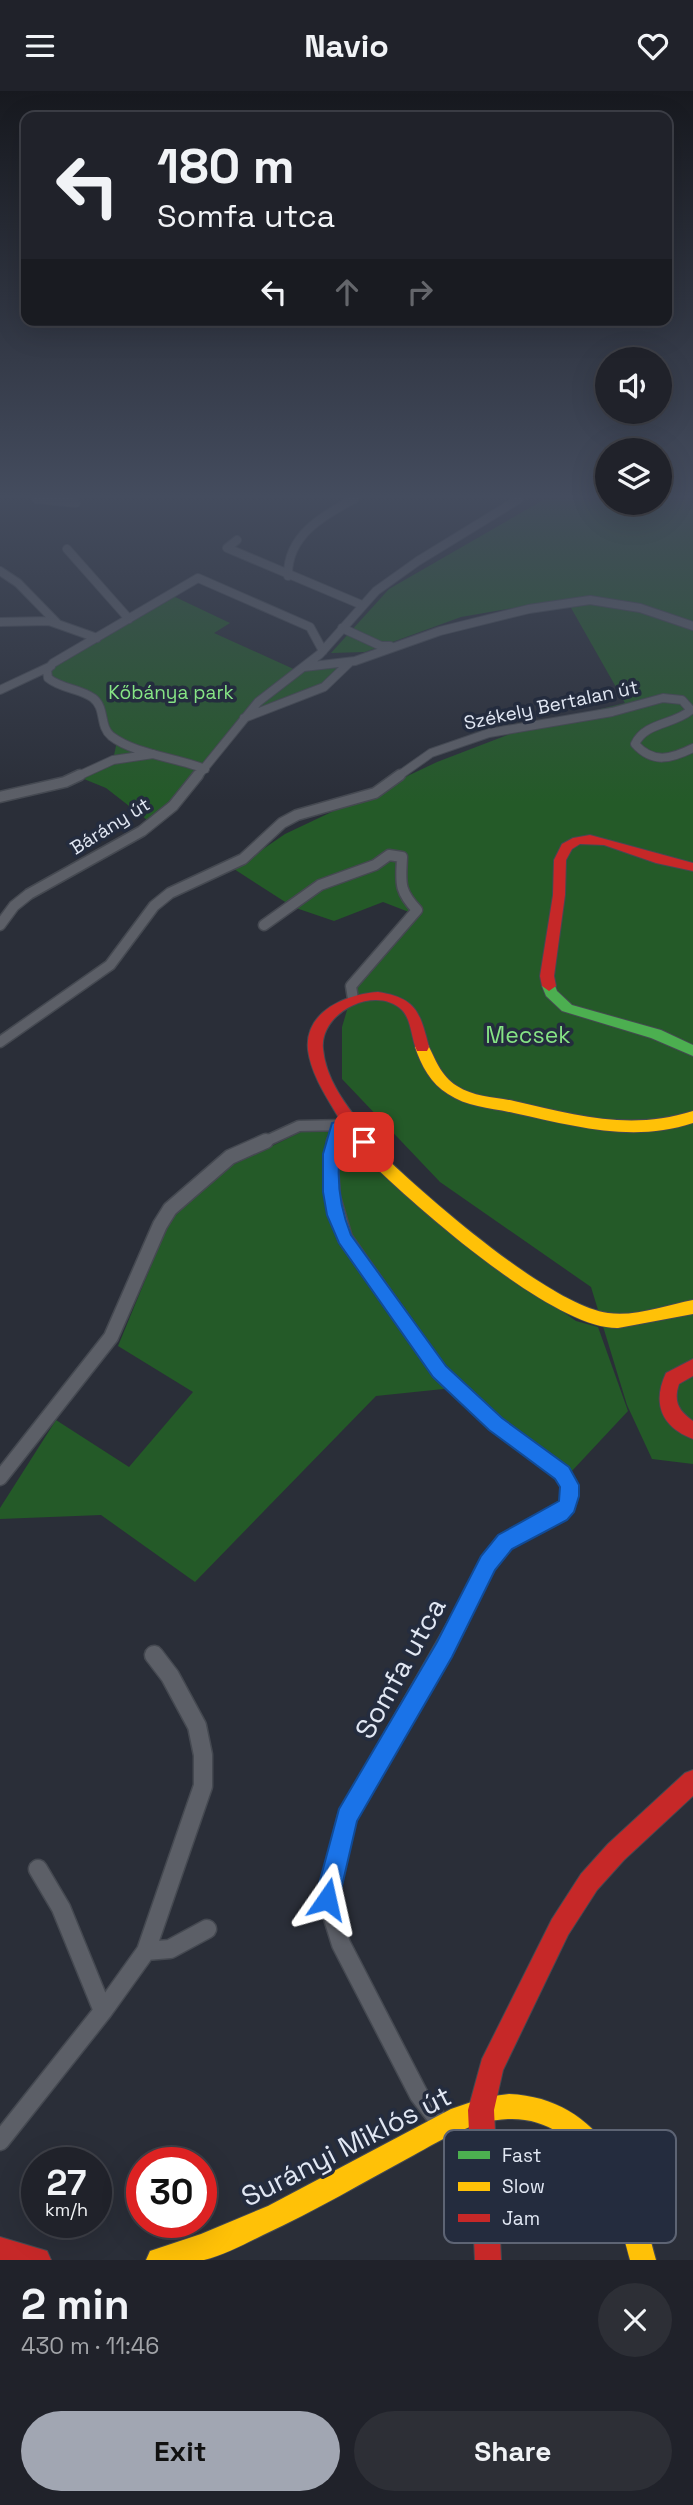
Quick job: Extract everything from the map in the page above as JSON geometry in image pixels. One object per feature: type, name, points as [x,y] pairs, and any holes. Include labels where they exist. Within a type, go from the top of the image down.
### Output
[{"type":"street","points":[[35,600],[57,623]]},
{"type":"street","points":[[112,600],[129,619]]},
{"type":"street","points":[[0,690],[51,666],[161,600]]},
{"type":"street","points":[[249,600],[310,627],[322,652],[333,665]]},
{"type":"street","points":[[350,600],[362,605]]},
{"type":"street","points":[[304,667],[322,652],[368,600]]},
{"type":"street","name":"Bárány út","points":[[0,925],[29,894],[142,831],[185,795],[244,718],[276,685],[304,667],[349,663],[440,631],[529,609],[589,600]]},
{"type":"street","name":"Bárány út","points":[[592,600],[632,605],[693,626]]},
{"type":"street","points":[[0,622],[57,623],[97,638]]},
{"type":"street","name":"Bárány út","points":[[342,628],[381,646],[401,645]]},
{"type":"street","points":[[244,718],[324,687],[349,663]]},
{"type":"street","points":[[51,666],[47,670],[48,678],[54,683],[98,702],[102,710],[103,728],[114,739],[187,760],[205,769]]},
{"type":"street","name":"Székely Bertalan út","points":[[0,1042],[110,965],[155,906],[170,893],[243,859],[282,823],[297,815],[375,793],[431,753],[489,733],[612,712],[670,698],[682,701],[691,710],[677,721],[645,731],[638,736],[635,744],[641,752],[658,759],[679,755],[693,748]]},
{"type":"street","points":[[113,759],[116,747],[114,739]]},
{"type":"street","points":[[0,797],[65,782],[113,759],[161,753]]},
{"type":"street","points":[[693,867],[658,860],[615,842],[594,839],[573,843],[561,855],[560,860],[559,895],[547,976],[551,993],[567,1008],[656,1034],[693,1051]]},
{"type":"street","points":[[264,925],[320,885],[375,865],[389,855],[402,856],[398,875],[400,886],[417,910],[351,986],[353,999]]},
{"type":"street","points":[[693,1117],[643,1128],[585,1122],[462,1096],[441,1082],[427,1064],[417,1024],[404,1004],[380,996],[353,999],[330,1013],[315,1037],[316,1053],[344,1125],[400,1183],[542,1293],[586,1316],[610,1321],[693,1307]]},
{"type":"street","points":[[0,1478],[111,1337],[160,1225],[170,1209],[230,1157],[250,1147],[299,1126],[344,1125]]},
{"type":"street","name":"Somfa utca","points":[[344,1125],[331,1154],[331,1192],[335,1215],[345,1238],[439,1371],[496,1424],[562,1473],[570,1485],[567,1506],[560,1513],[505,1542],[488,1563],[444,1650],[347,1817],[327,1899],[341,1944],[419,2095],[443,2126]]},
{"type":"street","points":[[693,1367],[671,1379],[666,1398],[672,1416],[693,1431]]},
{"type":"street","points":[[0,2141],[103,2011],[146,1951],[203,1786],[203,1755],[197,1726],[170,1676],[154,1655]]},
{"type":"street","points":[[482,2130],[481,2110],[491,2068],[560,1927],[589,1882],[616,1852],[693,1781]]},
{"type":"street","points":[[38,1869],[61,1908],[103,2011]]},
{"type":"street","points":[[146,1951],[170,1949],[207,1929]]},
{"type":"street","name":"Surányi Miklós út","points":[[159,2260],[194,2253],[319,2195],[443,2126],[481,2110],[510,2104],[526,2106],[557,2119],[574,2130]]},
{"type":"street","points":[[0,2250],[38,2260]]},
{"type":"green space","name":"Kőbánya park","points":[[162,600],[182,600],[230,623],[214,633],[298,671],[344,664],[334,680],[244,718],[151,823],[106,788],[79,777],[113,760],[116,746],[98,702],[48,678],[53,663]]},
{"type":"green space","name":"Mecsek","points":[[379,600],[559,600],[461,617],[365,652],[331,653]]},
{"type":"green space","name":"Mecsek","points":[[567,600],[693,600],[693,1464],[652,1459],[627,1405],[591,1287],[440,1182],[342,1079],[342,1027],[355,983],[414,914],[383,902],[334,921],[293,907],[234,869],[285,834],[437,762],[531,726],[625,703]]},
{"type":"green space","points":[[347,1128],[386,1178],[445,1228],[576,1321],[598,1327],[628,1411],[571,1472],[453,1388],[376,1396],[195,1582],[101,1515],[0,1519],[0,1508],[56,1420],[129,1467],[193,1392],[118,1346],[169,1222],[216,1173],[305,1130]]},
{"type":"traffic: fast","points":[[549,986],[551,993],[567,1008],[656,1034],[693,1051]]},
{"type":"traffic: slow","points":[[422,1047],[441,1081],[461,1095],[473,1099],[580,1121],[627,1127],[672,1124],[693,1117]]},
{"type":"traffic: slow","points":[[379,1161],[423,1202],[489,1254],[557,1300],[587,1315],[618,1321],[693,1307]]},
{"type":"traffic: slow","points":[[159,2260],[201,2248],[277,2215],[460,2118],[498,2107],[521,2107],[544,2113],[574,2130]]},
{"type":"traffic: slow","points":[[639,2243],[643,2260]]},
{"type":"traffic: jam","points":[[549,986],[547,976],[559,895],[560,860],[566,847],[577,841],[605,841],[660,860],[693,867]]},
{"type":"traffic: jam","points":[[379,1161],[328,1085],[315,1051],[319,1026],[338,1007],[351,1001],[364,997],[391,999],[403,1004],[411,1012],[422,1047]]},
{"type":"traffic: jam","points":[[693,1367],[672,1379],[667,1395],[667,1403],[674,1416],[693,1431]]},
{"type":"traffic: jam","points":[[482,2130],[481,2110],[491,2068],[560,1927],[589,1882],[616,1852],[693,1781]]},
{"type":"traffic: jam","points":[[487,2243],[488,2260]]},
{"type":"traffic: jam","points":[[0,2250],[38,2260]]},
{"type":"route","points":[[327,1899],[347,1817],[444,1650],[488,1563],[505,1542],[560,1513],[567,1506],[570,1496],[570,1485],[562,1473],[496,1424],[439,1371],[345,1238],[335,1215],[331,1192],[331,1154],[338,1127],[351,1124],[364,1142]]}]
